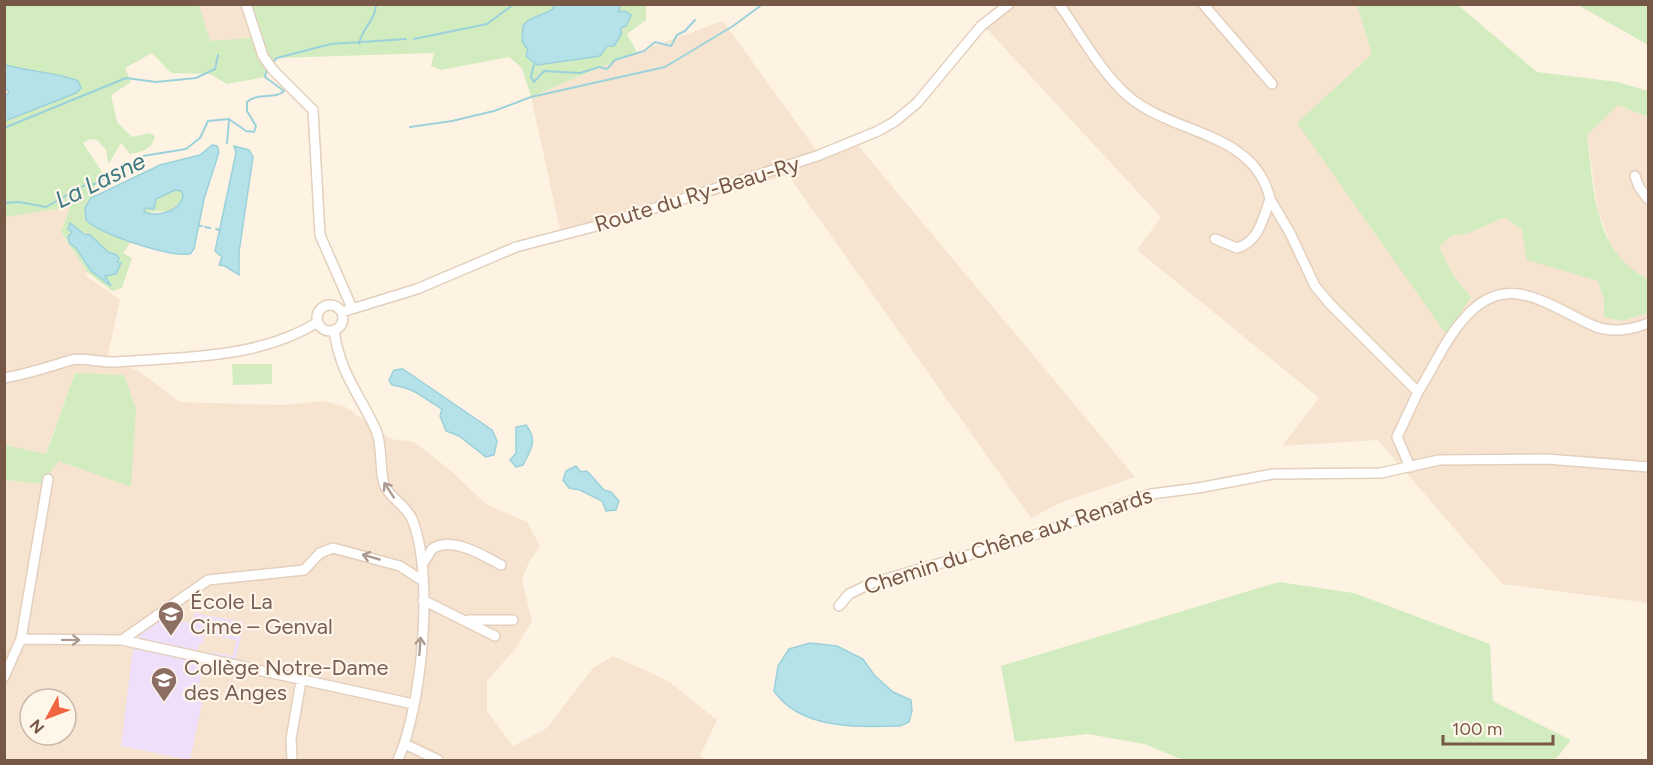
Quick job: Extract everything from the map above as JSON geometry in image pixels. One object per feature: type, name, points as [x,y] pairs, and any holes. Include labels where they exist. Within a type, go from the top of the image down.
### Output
[{"type":"street","points":[[246,4],[263,57],[313,110],[316,123],[316,188],[320,235],[352,308]]},
{"type":"street","name":"Route du Ry-Beau-Ry","points":[[342,312],[417,289],[516,247],[608,223],[818,156],[878,131],[916,103],[981,26],[1009,4]]},
{"type":"street","points":[[1059,4],[1129,97],[1153,112],[1242,153],[1263,176],[1270,199],[1315,286],[1330,304],[1419,392]]},
{"type":"street","points":[[1203,4],[1272,84]]},
{"type":"street","points":[[1635,176],[1639,188],[1648,199]]},
{"type":"street","points":[[1215,238],[1237,248],[1249,243],[1257,234],[1270,199]]},
{"type":"street","points":[[1410,466],[1397,437],[1419,392],[1461,321],[1480,304],[1498,296],[1517,293],[1540,298],[1604,329],[1637,328],[1648,323]]},
{"type":"street","points":[[336,306],[342,312],[342,323],[334,330],[325,329],[318,322],[318,314],[323,307],[336,306]]},
{"type":"street","points":[[4,378],[42,371],[71,359],[113,363],[238,352],[305,330],[318,322]]},
{"type":"street","points":[[334,330],[346,378],[377,434],[385,485],[412,518],[424,562],[423,600],[413,704],[405,744],[398,760]]},
{"type":"street","name":"Chemin du Chêne aux Renards","points":[[839,606],[849,594],[872,583],[1017,541],[1141,496],[1273,474],[1372,474],[1439,460],[1547,459],[1648,467]]},
{"type":"street","points":[[4,677],[21,639],[48,479]]},
{"type":"street","points":[[424,562],[432,549],[445,546],[476,551],[501,565]]},
{"type":"street","points":[[122,640],[208,580],[304,570],[320,553],[333,548],[400,566],[423,581]]},
{"type":"street","points":[[423,600],[495,636]]},
{"type":"street","points":[[464,620],[513,620]]},
{"type":"street","points":[[21,639],[122,640],[413,704]]},
{"type":"street","points":[[292,760],[291,739],[301,681]]},
{"type":"street","points":[[405,744],[438,760]]},
{"type":"shaded area","points":[[199,5],[241,5],[251,38],[209,42]]},
{"type":"shaded area","points":[[1016,5],[1357,5],[1372,54],[1298,124],[1471,297],[1453,275],[1439,247],[1451,236],[1469,233],[1505,217],[1587,277],[1598,281],[1604,300],[1622,321],[1648,313],[1648,603],[1502,584],[1378,440],[1282,446],[1319,398],[1137,250],[1161,217],[985,27]]},
{"type":"shaded area","points":[[723,21],[817,151],[851,137],[1135,477],[1060,503],[1031,518],[788,175],[562,239],[531,97],[637,52]]},
{"type":"shaded area","points":[[1618,105],[1648,117],[1648,279],[1632,271],[1613,250],[1598,211],[1587,134]]},
{"type":"shaded area","points":[[70,206],[61,233],[87,272],[86,276],[120,300],[107,359],[137,370],[180,402],[283,405],[323,401],[344,406],[391,439],[414,442],[449,469],[486,504],[527,522],[540,546],[529,562],[522,580],[532,621],[516,648],[487,681],[487,711],[513,746],[547,728],[593,668],[613,656],[667,680],[717,720],[700,756],[708,760],[5,760],[5,480],[41,484],[59,460],[86,469],[75,373],[45,455],[5,445],[5,217]]},
{"type":"shaded area","name":"École La Cime – Genval","points":[[168,611],[172,620],[192,623],[194,613],[244,622],[235,661],[210,655],[211,652],[233,656],[236,640],[205,634],[203,644],[199,644],[197,654],[139,643],[139,633]]},
{"type":"shaded area","name":"Collège Notre-Dame des Anges","points":[[133,648],[205,661],[198,688],[205,689],[190,760],[121,746]]},
{"type":"green space","points":[[601,4],[618,8],[620,5],[646,5],[646,20],[627,34],[637,52],[531,97],[522,68],[509,57],[441,70],[431,66],[434,53],[277,58],[267,69],[265,77],[227,84],[210,74],[171,73],[152,53],[125,68],[131,82],[111,95],[117,122],[132,137],[150,133],[155,136],[152,144],[142,151],[130,154],[121,143],[108,163],[106,150],[97,140],[90,139],[83,143],[102,172],[95,184],[95,196],[88,201],[85,208],[104,232],[131,242],[123,253],[132,258],[122,288],[112,291],[87,272],[61,232],[70,207],[5,217],[5,121],[80,83],[64,77],[5,65],[5,5],[199,5],[210,41],[251,38],[241,5]],"holes":[[[72,223],[77,230],[90,235],[117,260],[115,270],[105,276],[106,279],[86,265],[76,248],[70,245]]]},
{"type":"green space","points":[[1357,5],[1458,5],[1537,72],[1618,82],[1648,91],[1648,117],[1618,105],[1587,135],[1595,197],[1606,236],[1616,253],[1630,267],[1648,279],[1648,313],[1622,321],[1604,317],[1604,300],[1598,281],[1527,260],[1522,230],[1505,217],[1469,233],[1451,236],[1439,247],[1453,275],[1471,297],[1446,334],[1297,123],[1372,54]]},
{"type":"green space","points":[[1578,5],[1648,5],[1648,45]]},
{"type":"green space","points":[[175,190],[182,191],[181,205],[171,211],[144,212],[145,208],[154,209],[156,199]]},
{"type":"green space","points":[[232,364],[272,364],[272,384],[233,385]]},
{"type":"green space","points":[[75,373],[124,375],[136,409],[131,487],[59,461],[41,484],[5,480],[5,445],[46,454]]},
{"type":"green space","points":[[1279,582],[1354,593],[1490,644],[1493,701],[1571,740],[1555,760],[1183,760],[1144,744],[1088,734],[1015,742],[1001,666]]},
{"type":"water","points":[[552,5],[620,5],[619,12],[625,11],[631,15],[626,26],[621,28],[621,35],[614,46],[607,46],[600,56],[537,65],[526,56],[528,50],[522,41],[523,26],[554,8]]},
{"type":"water","points":[[5,65],[71,78],[78,81],[81,88],[76,93],[5,121],[5,96],[9,92],[5,88]]},
{"type":"water","points":[[212,145],[217,146],[219,152],[204,199],[194,249],[190,254],[167,252],[136,244],[106,232],[86,220],[85,208],[91,198],[160,165],[200,155]],"holes":[[[175,190],[181,191],[183,195],[178,206],[168,212],[155,214],[144,212],[145,208],[154,209],[156,199]]]},
{"type":"water","points":[[234,146],[249,150],[253,157],[239,252],[239,275],[219,265],[222,257],[215,251],[236,153]]},
{"type":"water","points":[[70,223],[84,234],[90,235],[108,252],[119,258],[117,262],[121,263],[116,274],[105,276],[111,286],[91,271],[76,248],[70,244],[68,237],[72,232],[68,229]]},
{"type":"water","points":[[403,369],[492,430],[497,441],[494,455],[486,457],[459,436],[446,431],[440,416],[442,409],[413,391],[392,385],[389,380],[394,370]]},
{"type":"water","points":[[526,425],[532,436],[532,445],[523,465],[516,467],[510,460],[516,453],[516,427]]},
{"type":"water","points":[[576,466],[581,472],[587,471],[604,490],[611,492],[619,501],[616,510],[606,511],[602,501],[580,490],[569,488],[563,480],[566,471]]},
{"type":"water","points":[[810,643],[837,646],[863,659],[875,676],[893,692],[911,700],[912,711],[909,722],[900,726],[831,724],[799,713],[785,704],[774,691],[778,666],[789,649]]},
{"type":"waterway","points":[[359,44],[373,16],[376,4]]},
{"type":"waterway","name":"La Lasne","points":[[414,39],[487,24],[514,4]]},
{"type":"waterway","points":[[410,127],[452,121],[494,111],[531,97],[665,67],[733,26],[763,4]]},
{"type":"waterway","points":[[534,64],[531,77],[534,82],[544,71],[580,73],[599,67],[607,69],[615,60],[644,51],[655,42],[671,46],[677,35],[685,31],[695,20]]},
{"type":"waterway","name":"La Lasne","points":[[272,63],[277,58],[331,44],[406,39]]},
{"type":"waterway","points":[[4,128],[126,78],[156,82],[196,78],[215,69],[218,55]]},
{"type":"waterway","name":"La Lasne","points":[[4,203],[19,202],[46,207],[85,185],[95,184],[143,156],[186,149],[200,138],[208,121],[229,119],[246,131],[254,132],[256,126],[247,111],[247,102],[256,97],[276,95],[284,91],[265,77],[267,69]]},
{"type":"waterway","points":[[227,143],[229,120]]},
{"type":"waterway","points":[[205,227],[210,228]]},
{"type":"waterway","points":[[216,229],[220,230]]},
{"type":"place","name":"École La Cime – Genval","points":[[171,637]]},
{"type":"place","name":"Collège Notre-Dame des Anges","points":[[164,703]]}]
